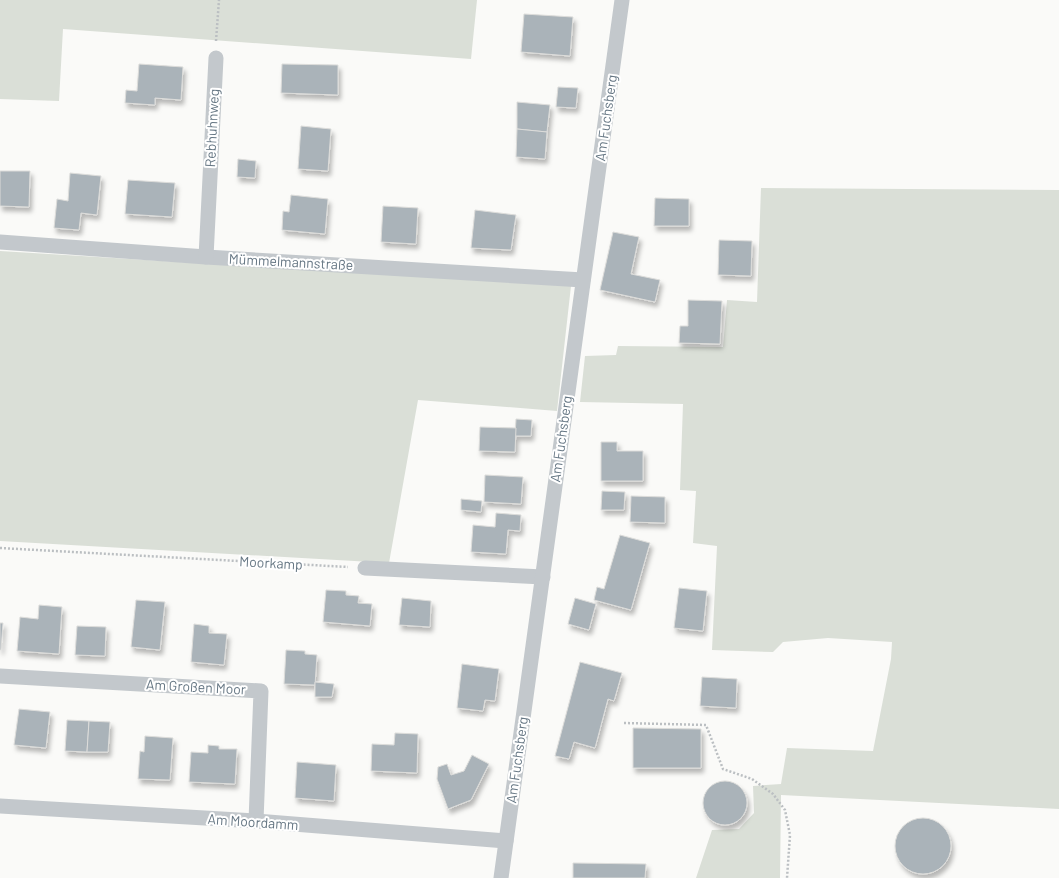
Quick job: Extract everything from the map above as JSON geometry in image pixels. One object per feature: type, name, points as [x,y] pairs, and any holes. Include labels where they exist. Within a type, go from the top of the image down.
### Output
[{"type":"street","name":"Am Fuchsberg","points":[[501,878],[622,0]]},
{"type":"street","name":"Rebhuhnweg","points":[[206,257],[216,58]]},
{"type":"street","name":"Mümmelmannstraße","points":[[0,242],[206,257],[583,280]]},
{"type":"street","points":[[365,568],[543,577]]},
{"type":"street","name":"Am Großen Moor","points":[[0,676],[261,691],[256,821]]},
{"type":"street","name":"Am Moordamm","points":[[0,806],[256,821],[506,841]]},
{"type":"path","points":[[216,58],[219,0]]},
{"type":"path","name":"Moorkamp","points":[[0,548],[365,568]]},
{"type":"path","points":[[624,723],[706,725],[723,769],[752,779],[773,794],[785,810],[790,835],[787,878]]},
{"type":"shaded area","points":[[0,0],[477,0],[471,59],[63,29],[59,101],[0,99]]},
{"type":"shaded area","points":[[761,188],[1059,190],[1059,809],[781,795],[780,878],[696,878],[712,830],[739,829],[754,813],[753,786],[781,784],[787,748],[873,751],[891,659],[892,642],[828,638],[783,642],[773,652],[712,650],[717,546],[693,543],[696,491],[680,490],[683,404],[580,402],[585,356],[616,355],[618,346],[723,347],[727,300],[757,302]]},
{"type":"shaded area","points":[[0,251],[571,286],[557,411],[418,400],[389,563],[0,541]]},
{"type":"building","points":[[524,14],[573,17],[570,56],[521,52]]},
{"type":"building","points":[[139,64],[183,67],[181,100],[155,98],[155,105],[125,103],[126,90],[137,91]]},
{"type":"building","points":[[282,64],[338,65],[338,95],[281,93]]},
{"type":"building","points":[[558,87],[578,88],[576,108],[556,107]]},
{"type":"building","points":[[517,102],[550,105],[547,132],[517,129]]},
{"type":"building","points":[[301,126],[331,129],[328,171],[298,169]]},
{"type":"building","points":[[517,129],[547,132],[545,159],[516,157]]},
{"type":"building","points":[[238,159],[256,161],[255,178],[237,177]]},
{"type":"building","points":[[0,171],[30,171],[29,207],[0,206]]},
{"type":"building","points":[[70,173],[101,176],[97,215],[81,213],[79,230],[54,228],[57,199],[68,201]]},
{"type":"building","points":[[128,180],[175,183],[172,217],[125,214]]},
{"type":"building","points":[[291,195],[328,199],[325,234],[282,230],[283,211],[289,212]]},
{"type":"building","points":[[655,198],[689,199],[689,226],[654,226]]},
{"type":"building","points":[[383,206],[418,208],[416,244],[381,242]]},
{"type":"building","points":[[475,210],[516,215],[511,250],[471,248]]},
{"type":"building","points":[[613,232],[639,237],[631,274],[660,280],[655,302],[600,290]]},
{"type":"building","points":[[719,240],[752,241],[751,276],[718,275]]},
{"type":"building","points":[[688,300],[722,301],[720,344],[679,343],[680,326],[688,326]]},
{"type":"building","points":[[516,419],[532,420],[531,436],[515,436]]},
{"type":"building","points":[[480,427],[516,428],[515,452],[479,451]]},
{"type":"building","points":[[601,442],[617,442],[617,451],[643,451],[643,481],[601,481]]},
{"type":"building","points":[[485,475],[523,477],[521,504],[484,502]]},
{"type":"building","points":[[602,491],[625,492],[624,510],[601,510]]},
{"type":"building","points":[[631,496],[665,497],[665,523],[630,522]]},
{"type":"building","points":[[461,499],[482,501],[481,512],[461,510]]},
{"type":"building","points":[[496,513],[521,515],[520,531],[508,530],[506,554],[471,552],[473,525],[495,527]]},
{"type":"building","points":[[620,535],[650,543],[631,610],[594,600],[597,587],[604,589]]},
{"type":"building","points":[[679,588],[707,591],[703,631],[674,628]]},
{"type":"building","points":[[326,590],[346,591],[346,595],[359,596],[358,603],[372,604],[370,626],[323,622]]},
{"type":"building","points":[[402,598],[431,601],[430,627],[399,625]]},
{"type":"building","points":[[575,598],[596,604],[589,630],[568,624]]},
{"type":"building","points":[[136,600],[165,602],[160,650],[131,647]]},
{"type":"building","points":[[39,605],[62,607],[59,654],[17,651],[20,617],[38,619]]},
{"type":"building","points":[[0,623],[3,623],[1,650],[0,650]]},
{"type":"building","points":[[194,624],[209,626],[209,633],[227,634],[224,665],[191,662]]},
{"type":"building","points":[[77,626],[106,627],[105,656],[75,655]]},
{"type":"building","points":[[286,650],[305,651],[305,654],[317,655],[315,685],[284,684]]},
{"type":"building","points":[[580,662],[622,673],[614,701],[608,699],[595,748],[574,742],[569,759],[555,756]]},
{"type":"building","points":[[462,664],[499,669],[495,701],[485,700],[483,711],[457,708]]},
{"type":"building","points":[[702,677],[737,679],[736,708],[700,706]]},
{"type":"building","points":[[315,682],[334,684],[332,697],[315,697]]},
{"type":"building","points":[[19,709],[50,712],[46,748],[14,745]]},
{"type":"building","points":[[67,720],[89,721],[87,752],[65,751]]},
{"type":"building","points":[[89,721],[110,722],[108,752],[87,752]]},
{"type":"building","points":[[633,728],[701,729],[701,768],[633,768]]},
{"type":"building","points":[[395,733],[418,734],[417,773],[371,771],[372,744],[394,745]]},
{"type":"building","points":[[145,736],[173,738],[170,780],[138,779],[140,751],[144,752]]},
{"type":"building","points":[[208,745],[219,746],[219,749],[237,749],[235,784],[189,782],[191,752],[208,753]]},
{"type":"building","points":[[472,755],[489,764],[471,800],[448,809],[437,779],[438,767],[447,764],[451,775],[464,771]]},
{"type":"building","points":[[297,762],[336,765],[334,801],[295,798]]},
{"type":"building","points":[[725,781],[737,785],[743,791],[747,803],[743,815],[737,821],[725,825],[713,821],[707,815],[703,803],[707,791],[713,785]]},
{"type":"building","points":[[917,818],[929,818],[939,822],[947,830],[951,840],[951,852],[947,862],[939,870],[929,874],[917,874],[907,870],[899,862],[895,852],[895,840],[899,830],[907,822]]},
{"type":"building","points":[[573,863],[646,864],[645,878],[573,878]]}]
